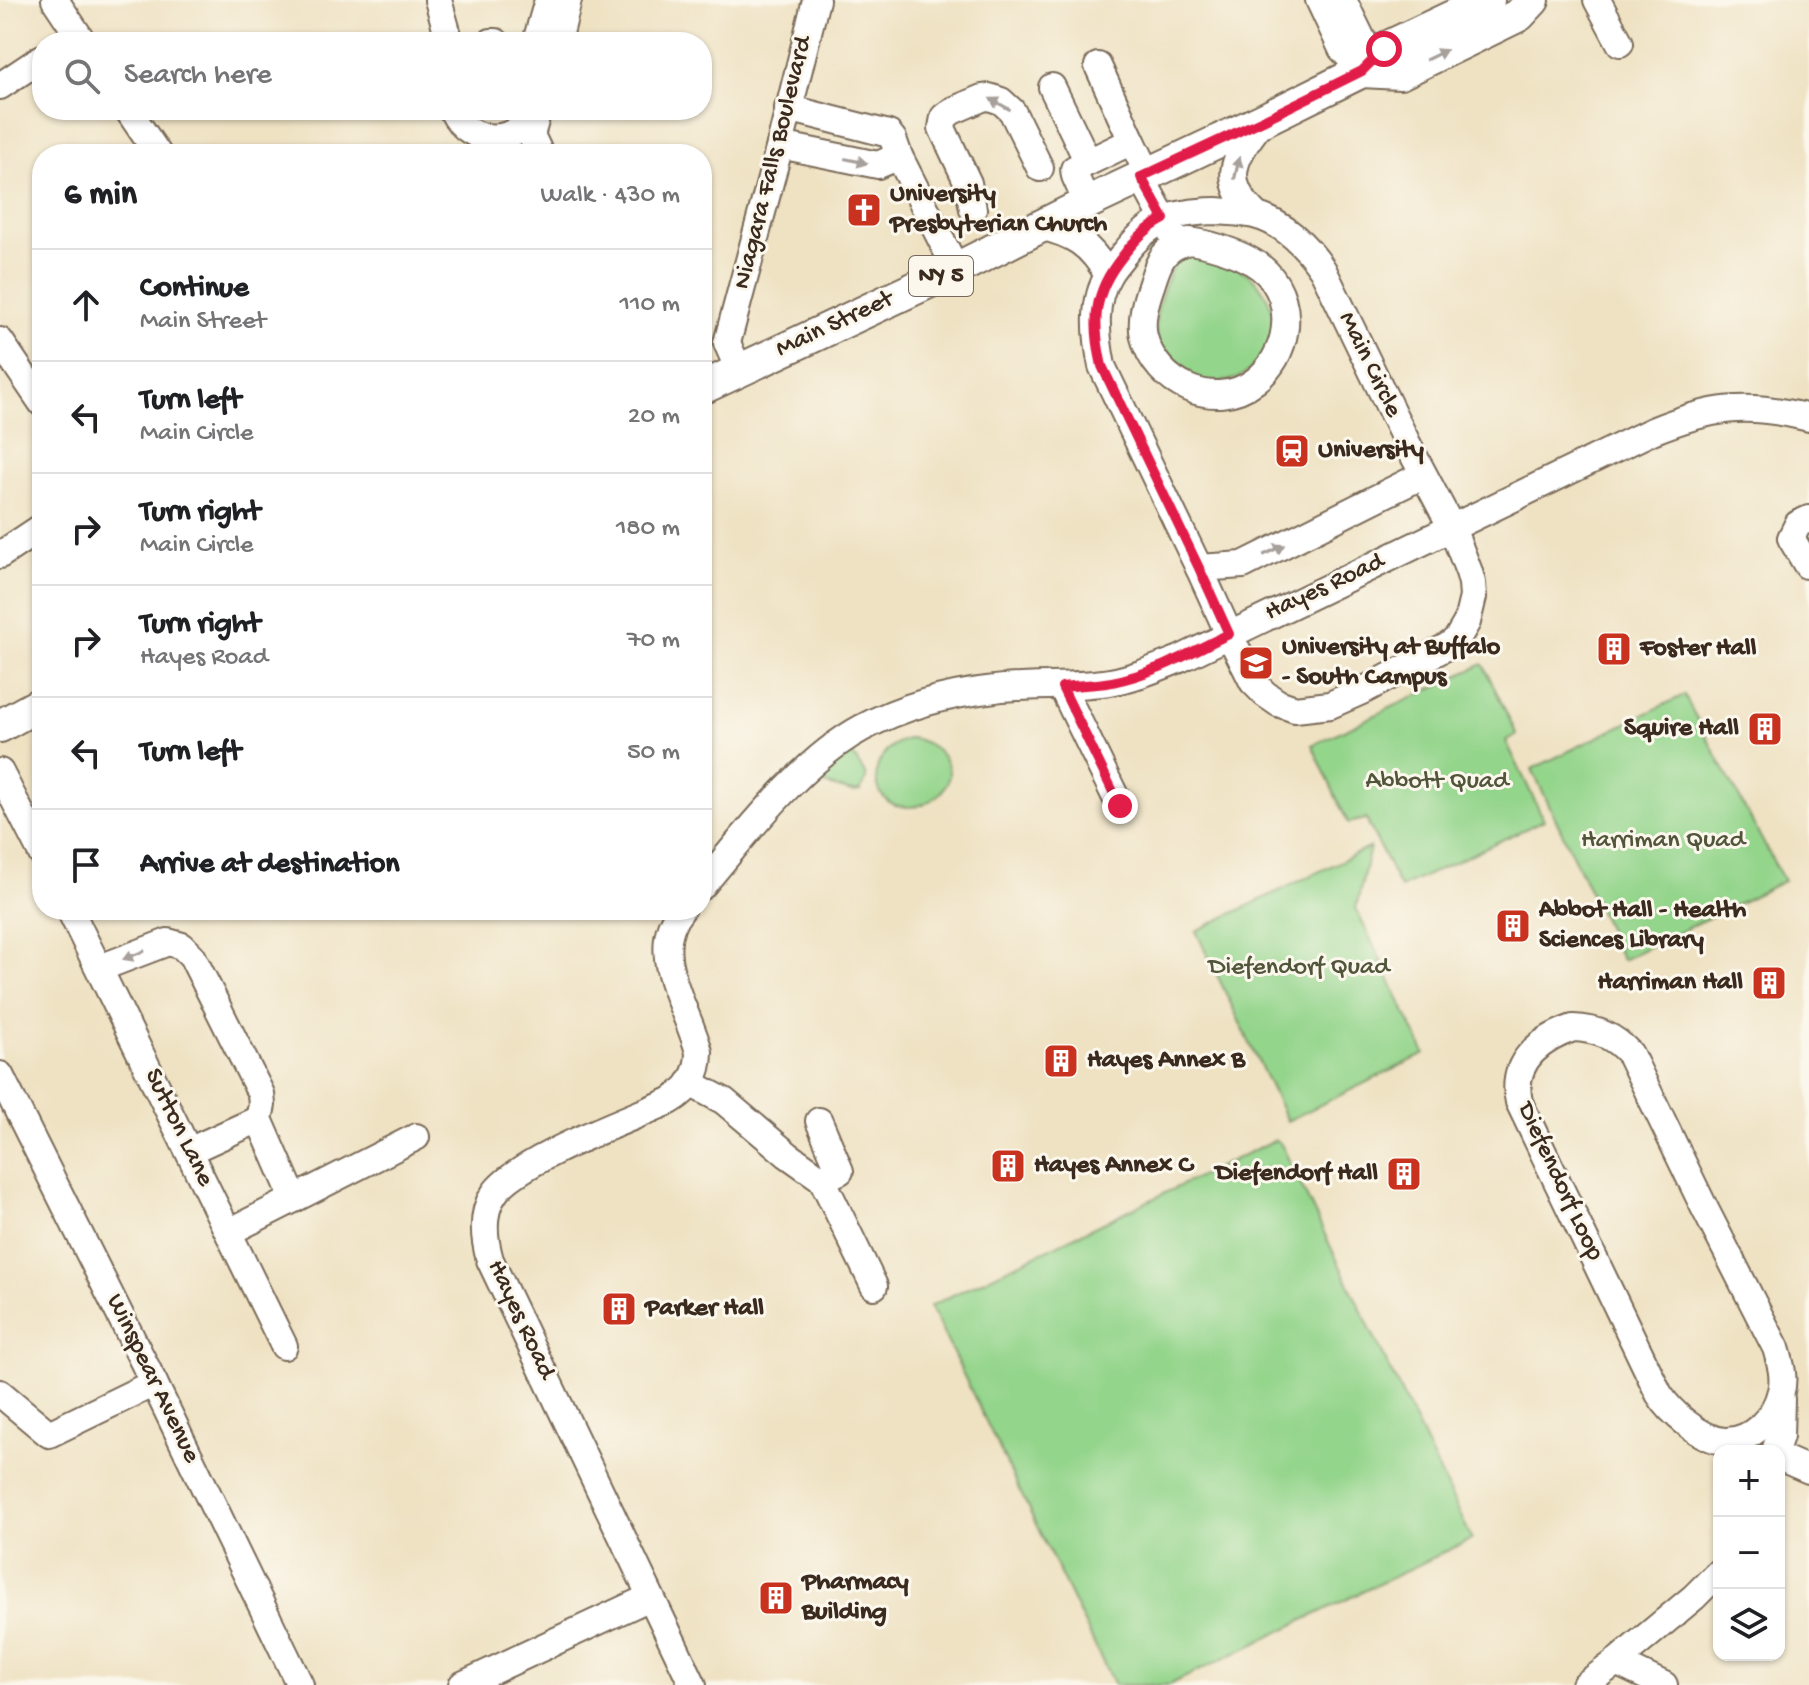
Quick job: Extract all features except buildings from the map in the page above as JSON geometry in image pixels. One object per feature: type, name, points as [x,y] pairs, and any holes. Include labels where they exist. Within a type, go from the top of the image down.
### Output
[{"type":"main road","name":"Main Street","points":[[739,370],[1263,120],[1362,71],[1384,49],[1488,0]]},
{"type":"main road","name":"Main Street","points":[[1362,71],[1400,73],[1519,15],[1533,0]]},
{"type":"main road","name":"NY 5","points":[[712,383],[739,370]]},
{"type":"main road","points":[[0,726],[32,708]]},
{"type":"street","points":[[55,0],[72,32]]},
{"type":"street","points":[[438,0],[447,32]]},
{"type":"street","points":[[539,32],[548,0]]},
{"type":"street","points":[[560,32],[568,0]]},
{"type":"street","name":"Niagara Falls Boulevard","points":[[739,370],[727,343],[816,0]]},
{"type":"street","points":[[1319,0],[1342,49],[1362,71]]},
{"type":"street","points":[[1343,0],[1362,39],[1362,71]]},
{"type":"street","points":[[1597,0],[1620,43]]},
{"type":"street","points":[[0,86],[32,65]]},
{"type":"street","points":[[1098,66],[1132,141],[1144,176],[1177,244]]},
{"type":"street","points":[[1052,87],[1088,162]]},
{"type":"street","points":[[973,209],[968,183],[942,128],[944,117],[952,111],[982,98],[1001,101],[1012,111],[1040,168]]},
{"type":"street","points":[[788,108],[889,134],[956,269]]},
{"type":"street","points":[[135,120],[151,144]]},
{"type":"street","points":[[459,120],[472,132],[511,144]]},
{"type":"street","points":[[494,138],[515,133],[533,120]]},
{"type":"street","points":[[535,120],[531,135],[535,144]]},
{"type":"street","points":[[1256,215],[1243,203],[1233,181],[1234,170],[1247,140],[1263,120]]},
{"type":"street","points":[[1087,203],[1074,169],[1132,141]]},
{"type":"street","points":[[780,145],[878,165],[899,156]]},
{"type":"street","name":"Main Circle","points":[[1190,212],[1256,215],[1297,239],[1312,253],[1323,270],[1452,528],[1472,583],[1471,608],[1457,639],[1440,652],[1330,705],[1295,709],[1278,703],[1253,682],[1102,366],[1096,329],[1108,275],[1148,228],[1164,219],[1190,212]]},
{"type":"street","points":[[1039,226],[1081,242],[1097,257],[1108,275]]},
{"type":"street","points":[[1189,241],[1201,243],[1237,255],[1260,267],[1275,285],[1285,317],[1282,344],[1267,370],[1243,389],[1219,394],[1195,390],[1171,379],[1159,368],[1150,353],[1143,328],[1146,303],[1160,261],[1177,244],[1189,241]]},
{"type":"street","points":[[0,341],[32,388]]},
{"type":"street","name":"Hayes Road","points":[[712,875],[795,780],[828,751],[861,729],[919,704],[947,696],[1002,688],[1062,687],[1132,677],[1180,659],[1652,431],[1685,418],[1731,409],[1756,408],[1809,418]]},
{"type":"street","points":[[1199,568],[1243,565],[1423,475]]},
{"type":"street","points":[[1809,519],[1798,524],[1791,538],[1809,565]]},
{"type":"street","points":[[0,555],[32,534]]},
{"type":"street","points":[[1062,687],[1120,806]]},
{"type":"street","points":[[0,772],[32,834]]},
{"type":"street","name":"Sutton Lane","points":[[75,920],[284,1346]]},
{"type":"street","points":[[675,920],[669,929],[667,956],[699,1052],[697,1071],[690,1083],[724,1101],[822,1179],[874,1286]]},
{"type":"street","points":[[100,968],[168,942],[182,946],[192,956],[261,1094],[259,1119],[294,1199]]},
{"type":"street","name":"Diefendorf Loop","points":[[1736,1445],[1697,1430],[1677,1416],[1659,1394],[1519,1102],[1517,1080],[1525,1061],[1545,1039],[1573,1028],[1586,1028],[1615,1039],[1630,1054],[1776,1348],[1781,1366],[1781,1393]]},
{"type":"street","name":"Winspear Avenue","points":[[0,1075],[300,1685]]},
{"type":"street","name":"Hayes Road","points":[[690,1083],[670,1101],[570,1144],[509,1179],[494,1194],[485,1222],[485,1239],[490,1260],[693,1685]]},
{"type":"street","points":[[189,1151],[259,1119]]},
{"type":"street","points":[[819,1121],[840,1171],[822,1179]]},
{"type":"street","points":[[229,1232],[416,1137]]},
{"type":"street","points":[[0,1393],[49,1434],[154,1383]]},
{"type":"street","points":[[1722,1441],[1752,1434],[1768,1419],[1781,1393]]},
{"type":"street","points":[[1777,1445],[1781,1393]]},
{"type":"street","points":[[1785,1460],[1809,1470]]},
{"type":"street","points":[[1585,1685],[1713,1578]]},
{"type":"street","points":[[462,1685],[650,1597]]},
{"type":"street","points":[[1616,1662],[1664,1685]]},
{"type":"green space","points":[[1198,255],[1249,275],[1262,289],[1274,317],[1269,348],[1248,371],[1230,380],[1208,382],[1190,378],[1165,355],[1157,338],[1157,314],[1171,270],[1183,258]]},
{"type":"green space","name":"Abbott Quad","points":[[1483,664],[1517,735],[1506,741],[1544,820],[1400,888],[1366,819],[1348,823],[1312,745]]},
{"type":"green space","name":"Harriman Quad","points":[[1684,695],[1784,881],[1622,960],[1532,769]]},
{"type":"green space","points":[[911,738],[937,750],[949,773],[947,782],[936,797],[909,807],[884,798],[879,789],[877,772],[882,756],[888,750]]},
{"type":"green space","points":[[849,749],[866,775],[860,791],[852,792],[813,781],[838,755]]},
{"type":"green space","name":"Diefendorf Quad","points":[[1370,847],[1356,909],[1425,1054],[1287,1121],[1196,931]]},
{"type":"green space","points":[[1275,1140],[1283,1148],[1472,1539],[1169,1685],[1114,1685],[930,1306]]},
{"type":"place","name":"University Presbyterian Church","points":[[864,210]]},
{"type":"place","name":"University","points":[[1292,451]]},
{"type":"place","name":"Foster Hall","points":[[1614,649]]},
{"type":"place","name":"University at Buffalo - South Campus","points":[[1256,663]]},
{"type":"place","name":"Squire Hall","points":[[1765,729]]},
{"type":"place","name":"Abbot Hall - Health Sciences Library","points":[[1513,926]]},
{"type":"place","name":"Harriman Hall","points":[[1769,983]]},
{"type":"place","name":"Hayes Annex B","points":[[1061,1061]]},
{"type":"place","name":"Hayes Annex C","points":[[1008,1166]]},
{"type":"place","name":"Diefendorf Hall","points":[[1404,1174]]},
{"type":"place","name":"Parker Hall","points":[[619,1309]]},
{"type":"place","name":"Pharmacy Building","points":[[776,1598]]},
{"type":"route","points":[[1120,806],[1062,687],[1132,677],[1180,659],[1229,634],[1102,366],[1096,318],[1108,275],[1137,238],[1164,219],[1141,177],[1362,71],[1384,49]]}]
